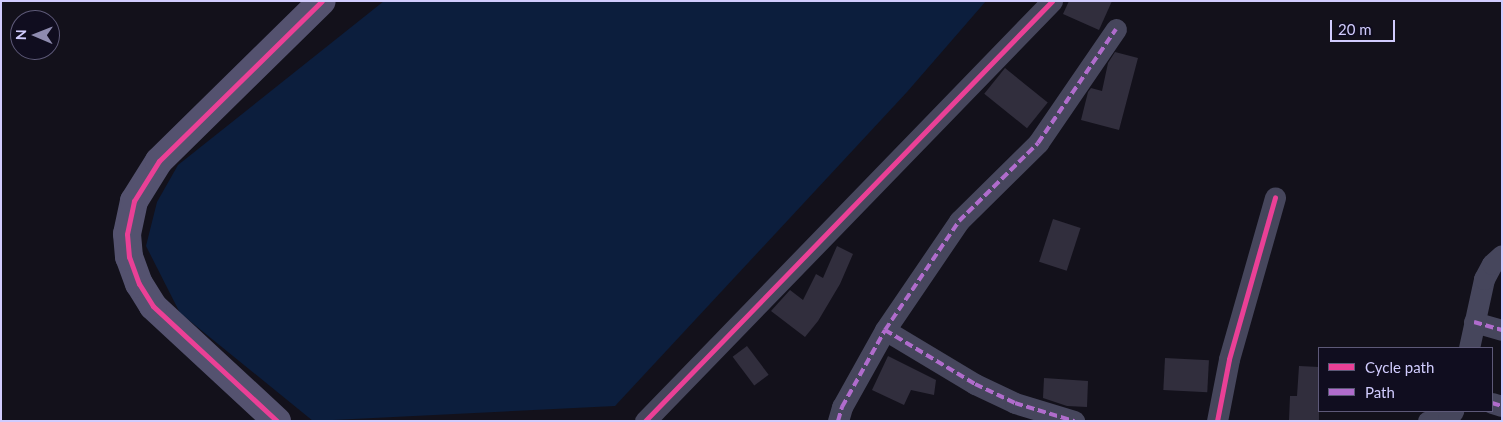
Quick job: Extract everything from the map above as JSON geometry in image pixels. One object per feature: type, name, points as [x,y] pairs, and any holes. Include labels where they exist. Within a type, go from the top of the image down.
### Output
[{"type":"street","points":[[278,421],[153,306],[139,284],[132,266],[127,234],[134,201],[159,161],[322,1]]},
{"type":"street","points":[[645,421],[1052,1]]},
{"type":"street","points":[[838,421],[842,407],[886,330],[959,221],[1038,143],[1116,29]]},
{"type":"street","points":[[1217,421],[1230,359],[1275,197]]},
{"type":"street","points":[[1468,347],[1484,279],[1492,264],[1502,255]]},
{"type":"street","points":[[1474,322],[1502,330]]},
{"type":"street","points":[[886,330],[975,384],[1015,404],[1074,421]]},
{"type":"street","points":[[1428,421],[1448,418],[1452,412]]},
{"type":"water","points":[[384,1],[986,1],[907,92],[615,406],[313,421],[180,313],[146,246],[157,202],[178,165]]},
{"type":"building","points":[[1069,1],[1112,1],[1099,30],[1063,14]]},
{"type":"building","points":[[1115,52],[1138,58],[1119,130],[1081,120],[1088,92],[1091,88],[1102,91],[1108,63]]},
{"type":"building","points":[[1005,68],[1048,103],[1027,128],[984,94]]},
{"type":"building","points":[[1053,219],[1081,228],[1067,271],[1039,262]]},
{"type":"building","points":[[837,246],[853,254],[840,284],[818,321],[805,337],[771,311],[790,290],[803,300],[816,274],[823,278]]},
{"type":"building","points":[[747,346],[769,375],[754,386],[733,357]]},
{"type":"building","points":[[888,356],[936,380],[934,395],[911,390],[904,405],[872,390]]},
{"type":"building","points":[[1165,358],[1209,360],[1207,392],[1163,390]]},
{"type":"building","points":[[1299,366],[1318,367],[1319,421],[1289,420],[1290,396],[1297,396]]},
{"type":"building","points":[[1044,378],[1088,381],[1087,407],[1067,406],[1043,398]]},
{"type":"marked path","points":[[838,421],[842,407],[885,330],[959,221],[1038,143],[1116,29]]},
{"type":"marked path","points":[[1474,322],[1502,330]]},
{"type":"marked path","points":[[885,330],[975,384],[1015,403],[1074,421]]},
{"type":"marked path","points":[[1493,403],[1502,406]]},
{"type":"cycle path","points":[[277,421],[153,306],[139,284],[129,257],[127,234],[134,201],[159,161],[322,1]]},
{"type":"cycle path","points":[[645,421],[1052,1]]},
{"type":"cycle path","points":[[1217,421],[1229,359],[1275,197]]}]
